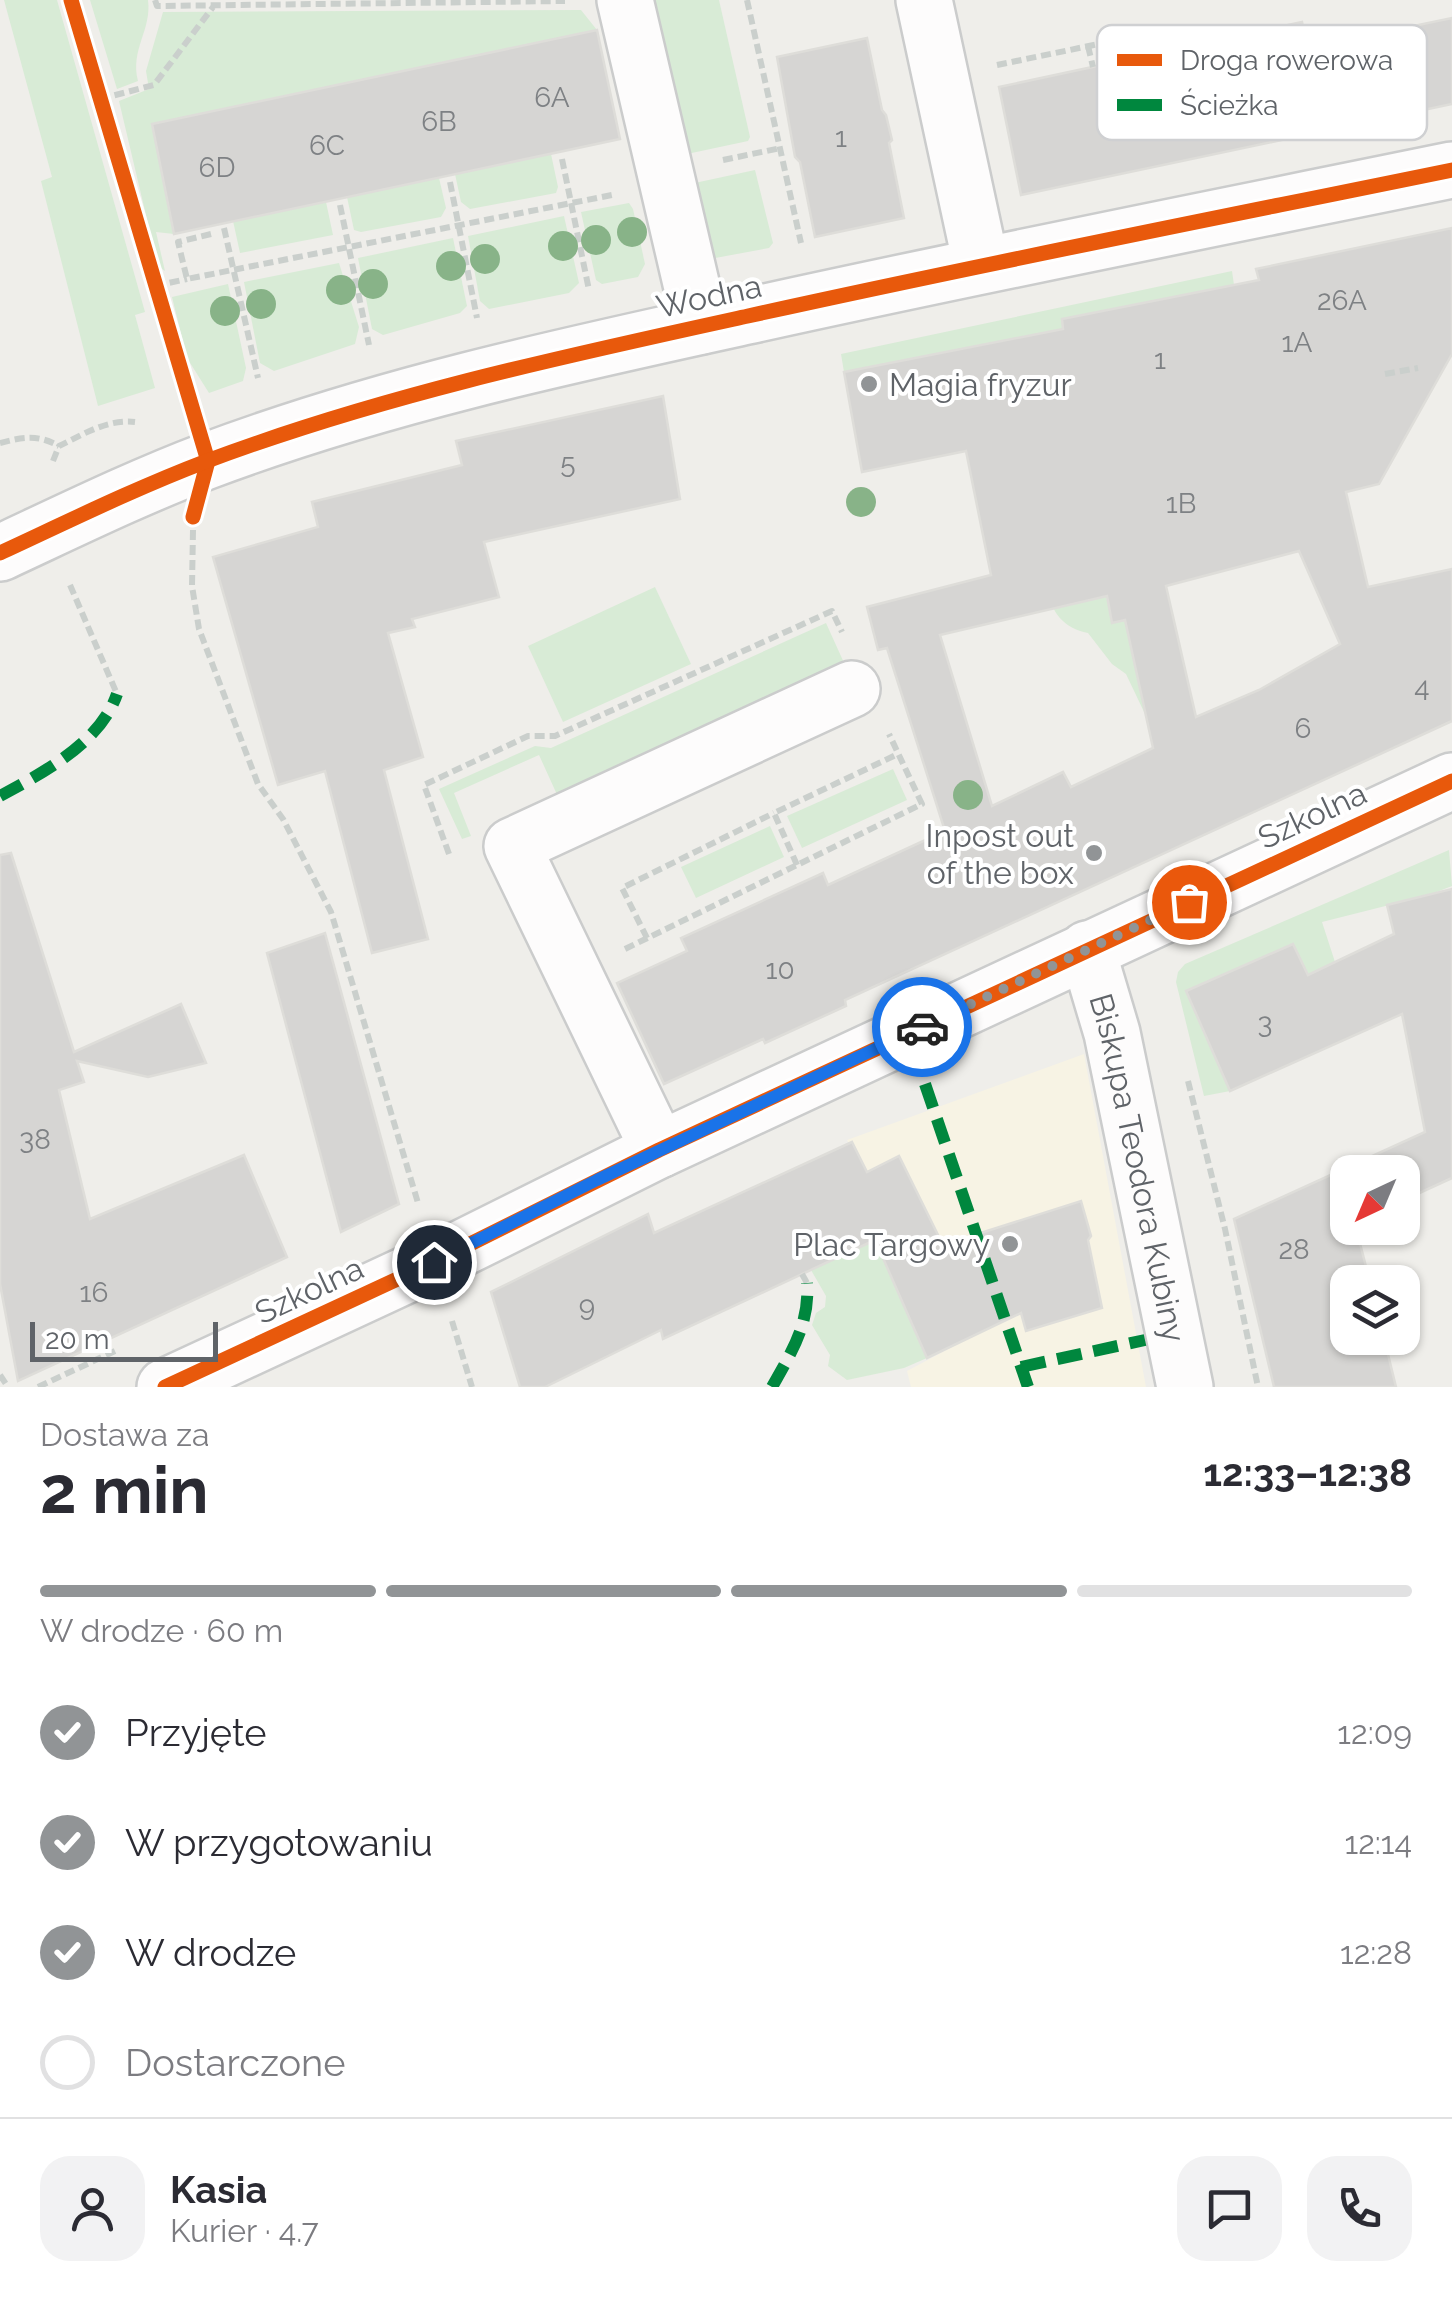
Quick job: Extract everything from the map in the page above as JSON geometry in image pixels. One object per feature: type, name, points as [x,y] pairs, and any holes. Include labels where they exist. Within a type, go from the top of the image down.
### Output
[{"type":"street","points":[[924,0],[980,264]]},
{"type":"street","points":[[626,2],[702,326]]},
{"type":"street","name":"Wodna","points":[[0,553],[152,482],[358,410],[522,366],[980,264],[1452,170]]},
{"type":"street","points":[[659,1150],[512,846],[852,688]]},
{"type":"street","name":"Szkolna","points":[[165,1387],[434,1262],[659,1150],[1452,780]]},
{"type":"street","name":"Biskupa Teodora Kubiny","points":[[1087,949],[1112,1033],[1185,1387]]},
{"type":"path","points":[[156,0],[157,6],[626,2]]},
{"type":"path","points":[[747,0],[803,254]]},
{"type":"path","points":[[100,99],[154,85],[213,6]]},
{"type":"path","points":[[982,68],[1097,44]]},
{"type":"path","points":[[1088,46],[1092,67]]},
{"type":"path","points":[[717,162],[781,148]]},
{"type":"path","points":[[562,159],[592,301]]},
{"type":"path","points":[[450,182],[478,325]]},
{"type":"path","points":[[155,286],[667,184]]},
{"type":"path","points":[[340,205],[371,355]]},
{"type":"path","points":[[224,228],[261,391]]},
{"type":"path","points":[[187,279],[178,242],[211,234]]},
{"type":"path","points":[[1384,374],[1418,368]]},
{"type":"path","points":[[0,443],[42,436],[59,446]]},
{"type":"path","points":[[193,517],[192,586],[199,629],[258,784],[283,819],[331,912],[472,1387]]},
{"type":"path","points":[[67,577],[117,694]]},
{"type":"path","points":[[647,938],[622,888],[898,754]]},
{"type":"path","points":[[774,813],[797,866]]},
{"type":"path","points":[[1186,1073],[1225,1229],[1258,1387]]},
{"type":"path","points":[[802,1274],[807,1283]]},
{"type":"path","points":[[0,1376],[8,1387]]},
{"type":"shaded area","name":"Plac Targowy","points":[[1084,1054],[1146,1387],[911,1387],[907,1371],[954,1346],[847,1140]]},
{"type":"green space","points":[[4,0],[57,0],[145,312],[135,315],[155,388],[98,406],[41,181],[52,177]]},
{"type":"green space","points":[[90,0],[148,0],[137,59],[138,81],[117,89]]},
{"type":"green space","points":[[653,0],[719,0],[748,141],[687,154]]},
{"type":"green space","points":[[581,10],[597,30],[152,124],[174,234],[156,232],[165,271],[158,266],[119,101],[149,89],[146,71],[163,12]]},
{"type":"green space","points":[[551,154],[556,193],[470,209],[461,202],[455,174]]},
{"type":"green space","points":[[755,170],[773,243],[769,248],[710,259],[690,184]]},
{"type":"green space","points":[[439,178],[446,208],[441,217],[361,232],[354,230],[347,197]]},
{"type":"green space","points":[[326,202],[333,235],[240,253],[233,221]]},
{"type":"green space","points":[[629,203],[645,264],[638,277],[602,284],[596,280],[581,212]]},
{"type":"green space","points":[[564,216],[579,283],[569,293],[489,309],[480,301],[468,236]]},
{"type":"green space","points":[[453,238],[467,306],[460,313],[383,335],[372,329],[358,258]]},
{"type":"green space","points":[[339,263],[359,327],[355,344],[274,371],[260,363],[244,282]]},
{"type":"green space","points":[[1232,271],[1234,285],[1062,319],[1063,329],[844,372],[841,354]]},
{"type":"green space","points":[[228,284],[246,368],[243,381],[209,393],[187,358],[172,297]]},
{"type":"green space","points":[[1102,578],[1112,623],[1125,620],[1146,716],[1126,674],[1112,664],[1088,633],[1060,618],[1050,598],[1048,589]]},
{"type":"green space","points":[[655,587],[691,664],[563,722],[528,646]]},
{"type":"green space","points":[[826,623],[845,665],[559,799],[539,755],[454,793],[471,836],[462,839],[439,789],[535,746],[551,748]]},
{"type":"green space","points":[[893,769],[907,800],[802,848],[787,816]]},
{"type":"green space","points":[[770,826],[784,857],[696,898],[681,867]]},
{"type":"green space","points":[[1449,850],[1452,886],[1322,922],[1335,962],[1308,975],[1293,944],[1187,991],[1230,1091],[1204,1096],[1176,982],[1185,964]]},
{"type":"green space","points":[[884,1237],[884,1260],[927,1358],[904,1368],[847,1380],[828,1366],[830,1355],[812,1325],[816,1313],[825,1307],[826,1296],[811,1270]]},
{"type":"building","points":[[1452,18],[1452,104],[1427,109],[1427,25],[1418,25]]},
{"type":"building","points":[[597,30],[620,139],[174,234],[152,124]]},
{"type":"building","points":[[867,38],[892,140],[889,143],[904,218],[815,237],[800,162],[795,157],[777,57]]},
{"type":"building","points":[[1097,66],[1097,140],[1281,140],[1021,195],[999,87]]},
{"type":"building","points":[[1452,228],[1452,354],[1379,484],[1346,492],[1368,587],[1452,569],[1452,721],[845,1000],[846,1006],[664,1084],[617,983],[687,951],[681,938],[823,873],[828,885],[945,831],[887,648],[878,650],[867,607],[991,575],[966,451],[862,472],[844,372],[1063,329],[1062,319],[1259,280],[1256,269]],"holes":[[[1299,551],[1340,644],[1259,690],[1196,717],[1166,586]],[[1107,596],[1112,623],[1125,620],[1153,748],[1071,787],[1063,772],[992,806],[940,635]]]},
{"type":"building","points":[[663,396],[680,499],[484,542],[499,597],[412,619],[415,627],[388,633],[423,757],[384,770],[428,939],[372,953],[325,771],[278,785],[213,557],[318,527],[312,502],[462,465],[456,441]]},
{"type":"building","points":[[11,853],[74,1052],[181,1004],[206,1063],[148,1077],[77,1061],[84,1082],[59,1090],[90,1219],[244,1155],[287,1257],[18,1381],[0,1284],[0,855]]},
{"type":"building","points":[[1452,889],[1452,1178],[1420,1193],[1420,1155],[1375,1155],[1425,1132],[1402,1014],[1230,1091],[1186,991],[1293,944],[1308,975],[1394,934],[1387,905]]},
{"type":"building","points":[[325,933],[399,1204],[341,1232],[267,953]]},
{"type":"building","points":[[852,1142],[867,1172],[899,1156],[943,1245],[1081,1201],[1091,1236],[1088,1240],[1102,1308],[1026,1331],[1021,1313],[927,1358],[875,1240],[663,1339],[661,1330],[545,1387],[520,1387],[491,1292],[648,1214],[654,1233]]},
{"type":"building","points":[[1330,1175],[1330,1245],[1360,1245],[1366,1265],[1330,1265],[1330,1355],[1388,1355],[1396,1387],[1274,1387],[1234,1219]]},
{"type":"marked path","points":[[0,796],[52,766],[84,741],[98,727],[117,694]]},
{"type":"marked path","points":[[925,1084],[1028,1387]]},
{"type":"marked path","points":[[772,1387],[802,1325],[807,1283]]},
{"type":"marked path","points":[[1021,1367],[1145,1340]]},
{"type":"cycle path","points":[[71,0],[208,461],[193,517]]},
{"type":"cycle path","points":[[0,553],[207,461],[340,416],[475,379],[836,297],[1452,170]]},
{"type":"cycle path","points":[[165,1387],[434,1262],[659,1150],[1452,781]]},
{"type":"way so far","points":[[922,1027],[1189,902]]},
{"type":"place","name":"Magia fryzur","points":[[869,384]]},
{"type":"place","name":"Inpost out of the box","points":[[1094,853]]},
{"type":"place","name":"Plac Targowy","points":[[1010,1244]]},
{"type":"route","points":[[434,1262],[597,1180],[922,1027]]}]
